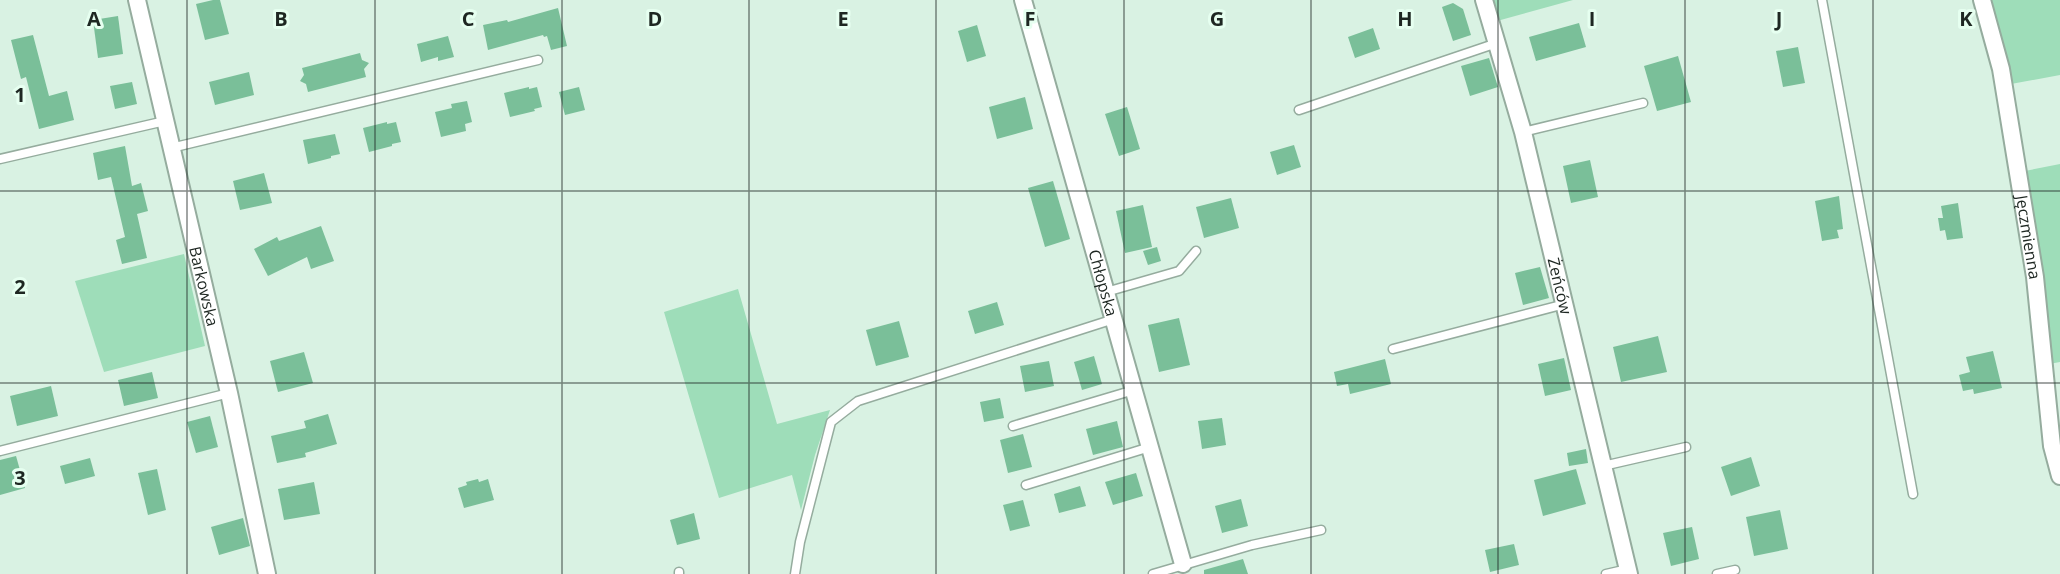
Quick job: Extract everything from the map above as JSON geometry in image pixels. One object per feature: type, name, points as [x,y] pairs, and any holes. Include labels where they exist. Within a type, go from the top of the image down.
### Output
[{"type":"street","name":"Barkowska","points":[[137,0],[229,393],[267,574]]},
{"type":"street","name":"Chłopska","points":[[1023,0],[1185,569]]},
{"type":"street","name":"Żeńców","points":[[1484,0],[1523,132],[1629,572]]},
{"type":"street","name":"Jęczmienna","points":[[1982,0],[2002,80],[2035,276],[2052,446],[2060,476]]},
{"type":"lane","points":[[1822,0],[1913,494]]},
{"type":"lane","points":[[1299,110],[1497,44]]},
{"type":"lane","points":[[171,148],[538,60]]},
{"type":"lane","points":[[1523,132],[1643,103]]},
{"type":"lane","points":[[0,159],[165,121]]},
{"type":"lane","points":[[1106,292],[1179,271],[1196,250]]},
{"type":"lane","points":[[1393,349],[1564,304]]},
{"type":"lane","points":[[795,574],[800,542],[831,422],[858,401],[1114,319]]},
{"type":"lane","points":[[1013,426],[1134,390]]},
{"type":"lane","points":[[0,451],[229,393]]},
{"type":"lane","points":[[1026,485],[1150,447]]},
{"type":"lane","points":[[1603,466],[1686,447]]},
{"type":"lane","points":[[1153,574],[1185,569],[1252,545],[1320,530]]},
{"type":"lane","points":[[1717,574],[1734,570]]},
{"type":"lane","points":[[1606,574],[1629,572]]},
{"type":"green space","points":[[1491,0],[1573,0],[1497,21]]},
{"type":"green space","points":[[1991,0],[2060,0],[2060,75],[2011,84]]},
{"type":"green space","points":[[2060,164],[2060,362],[2049,364],[2025,171]]},
{"type":"green space","points":[[184,254],[205,346],[104,372],[75,281]]},
{"type":"green space","points":[[738,289],[777,424],[830,410],[815,455],[801,510],[792,475],[719,498],[664,312]]},
{"type":"building","points":[[220,0],[229,34],[205,40],[196,4]]},
{"type":"building","points":[[1453,3],[1463,9],[1471,35],[1453,41],[1442,7]]},
{"type":"building","points":[[558,8],[567,46],[551,50],[547,36],[543,35],[488,50],[483,25],[507,20],[508,22]]},
{"type":"building","points":[[118,16],[123,54],[98,58],[93,20]]},
{"type":"building","points":[[1579,23],[1586,47],[1536,61],[1529,37]]},
{"type":"building","points":[[977,25],[986,56],[967,62],[958,31]]},
{"type":"building","points":[[1373,28],[1380,49],[1355,58],[1348,37]]},
{"type":"building","points":[[33,35],[49,96],[67,91],[74,120],[39,129],[26,77],[21,79],[11,40]]},
{"type":"building","points":[[448,36],[454,57],[438,61],[438,57],[421,62],[417,44]]},
{"type":"building","points":[[1798,47],[1805,83],[1783,87],[1776,51]]},
{"type":"building","points":[[360,53],[362,60],[369,63],[364,69],[366,77],[308,92],[306,84],[300,81],[304,75],[302,68]]},
{"type":"building","points":[[1678,56],[1691,102],[1657,111],[1644,66]]},
{"type":"building","points":[[1489,58],[1498,87],[1470,96],[1461,66]]},
{"type":"building","points":[[249,72],[254,95],[215,105],[209,82]]},
{"type":"building","points":[[132,82],[137,104],[115,109],[110,86]]},
{"type":"building","points":[[529,87],[529,89],[537,87],[542,107],[510,117],[504,93]]},
{"type":"building","points":[[579,87],[585,110],[565,115],[559,92]]},
{"type":"building","points":[[1025,97],[1033,129],[997,139],[989,107]]},
{"type":"building","points":[[467,101],[472,122],[465,124],[466,131],[441,137],[435,112],[452,108],[451,104]]},
{"type":"building","points":[[1127,107],[1140,149],[1119,156],[1105,114]]},
{"type":"building","points":[[387,122],[387,124],[396,122],[401,142],[369,152],[363,128]]},
{"type":"building","points":[[335,134],[340,154],[308,164],[303,140]]},
{"type":"building","points":[[1294,145],[1301,167],[1277,175],[1270,152]]},
{"type":"building","points":[[125,146],[132,186],[141,183],[148,211],[137,214],[147,258],[122,264],[116,240],[125,237],[111,177],[98,180],[93,153]]},
{"type":"building","points":[[1590,160],[1598,197],[1571,203],[1563,166]]},
{"type":"building","points":[[264,173],[272,203],[240,210],[233,181]]},
{"type":"building","points":[[1053,181],[1070,239],[1045,247],[1028,188]]},
{"type":"building","points":[[1839,196],[1843,229],[1837,230],[1839,238],[1822,241],[1815,201]]},
{"type":"building","points":[[1231,198],[1239,228],[1204,238],[1196,207]]},
{"type":"building","points":[[1958,203],[1963,238],[1947,240],[1945,230],[1940,231],[1938,218],[1943,218],[1941,206]]},
{"type":"building","points":[[1143,205],[1152,247],[1125,253],[1116,211]]},
{"type":"building","points":[[321,226],[334,261],[311,269],[307,257],[268,276],[254,249],[277,237],[279,241]]},
{"type":"building","points":[[1157,247],[1161,261],[1148,265],[1143,251]]},
{"type":"building","points":[[1540,267],[1549,298],[1523,305],[1515,273]]},
{"type":"building","points":[[997,302],[1004,325],[975,334],[968,311]]},
{"type":"building","points":[[1179,318],[1190,365],[1159,372],[1148,325]]},
{"type":"building","points":[[899,321],[909,357],[876,366],[866,330]]},
{"type":"building","points":[[1658,336],[1667,372],[1621,382],[1613,347]]},
{"type":"building","points":[[1993,351],[2002,388],[1974,394],[1973,389],[1963,391],[1959,375],[1970,372],[1966,357]]},
{"type":"building","points":[[304,352],[313,383],[278,392],[270,361]]},
{"type":"building","points":[[1094,356],[1102,384],[1082,390],[1074,362]]},
{"type":"building","points":[[1564,358],[1571,390],[1545,396],[1538,364]]},
{"type":"building","points":[[1385,359],[1391,384],[1350,394],[1348,384],[1337,386],[1334,372]]},
{"type":"building","points":[[1049,361],[1054,386],[1025,392],[1020,366]]},
{"type":"building","points":[[152,372],[158,398],[124,406],[118,380]]},
{"type":"building","points":[[51,386],[58,416],[17,426],[10,396]]},
{"type":"building","points":[[1000,398],[1004,418],[984,422],[980,402]]},
{"type":"building","points":[[328,414],[337,444],[305,453],[306,457],[277,463],[271,436],[306,428],[304,421]]},
{"type":"building","points":[[210,416],[218,447],[196,453],[187,422]]},
{"type":"building","points":[[1222,418],[1226,445],[1202,449],[1198,421]]},
{"type":"building","points":[[1117,421],[1123,447],[1093,455],[1086,429]]},
{"type":"building","points":[[1023,434],[1032,467],[1008,473],[1000,440]]},
{"type":"building","points":[[1586,449],[1588,463],[1569,466],[1567,453]]},
{"type":"building","points":[[16,456],[25,488],[0,495],[0,460]]},
{"type":"building","points":[[1751,457],[1760,486],[1731,496],[1721,467]]},
{"type":"building","points":[[90,458],[95,476],[65,484],[60,466]]},
{"type":"building","points":[[157,469],[166,510],[148,515],[138,473]]},
{"type":"building","points":[[1576,469],[1586,504],[1543,516],[1534,480]]},
{"type":"building","points":[[1136,473],[1143,496],[1113,505],[1105,482]]},
{"type":"building","points":[[478,479],[479,482],[488,479],[494,500],[464,508],[458,488],[467,485],[466,482]]},
{"type":"building","points":[[314,482],[320,514],[284,520],[278,489]]},
{"type":"building","points":[[1080,486],[1086,506],[1059,513],[1054,494]]},
{"type":"building","points":[[1241,499],[1248,526],[1222,533],[1215,506]]},
{"type":"building","points":[[1023,500],[1030,526],[1010,531],[1003,505]]},
{"type":"building","points":[[1780,510],[1788,549],[1754,556],[1746,517]]},
{"type":"building","points":[[694,513],[700,539],[677,545],[670,520]]},
{"type":"building","points":[[243,518],[250,546],[219,555],[211,527]]},
{"type":"building","points":[[1692,527],[1699,559],[1671,566],[1663,533]]},
{"type":"building","points":[[1514,544],[1519,565],[1490,572],[1485,550]]},
{"type":"building","points":[[1243,559],[1248,574],[1204,574],[1204,570]]}]
